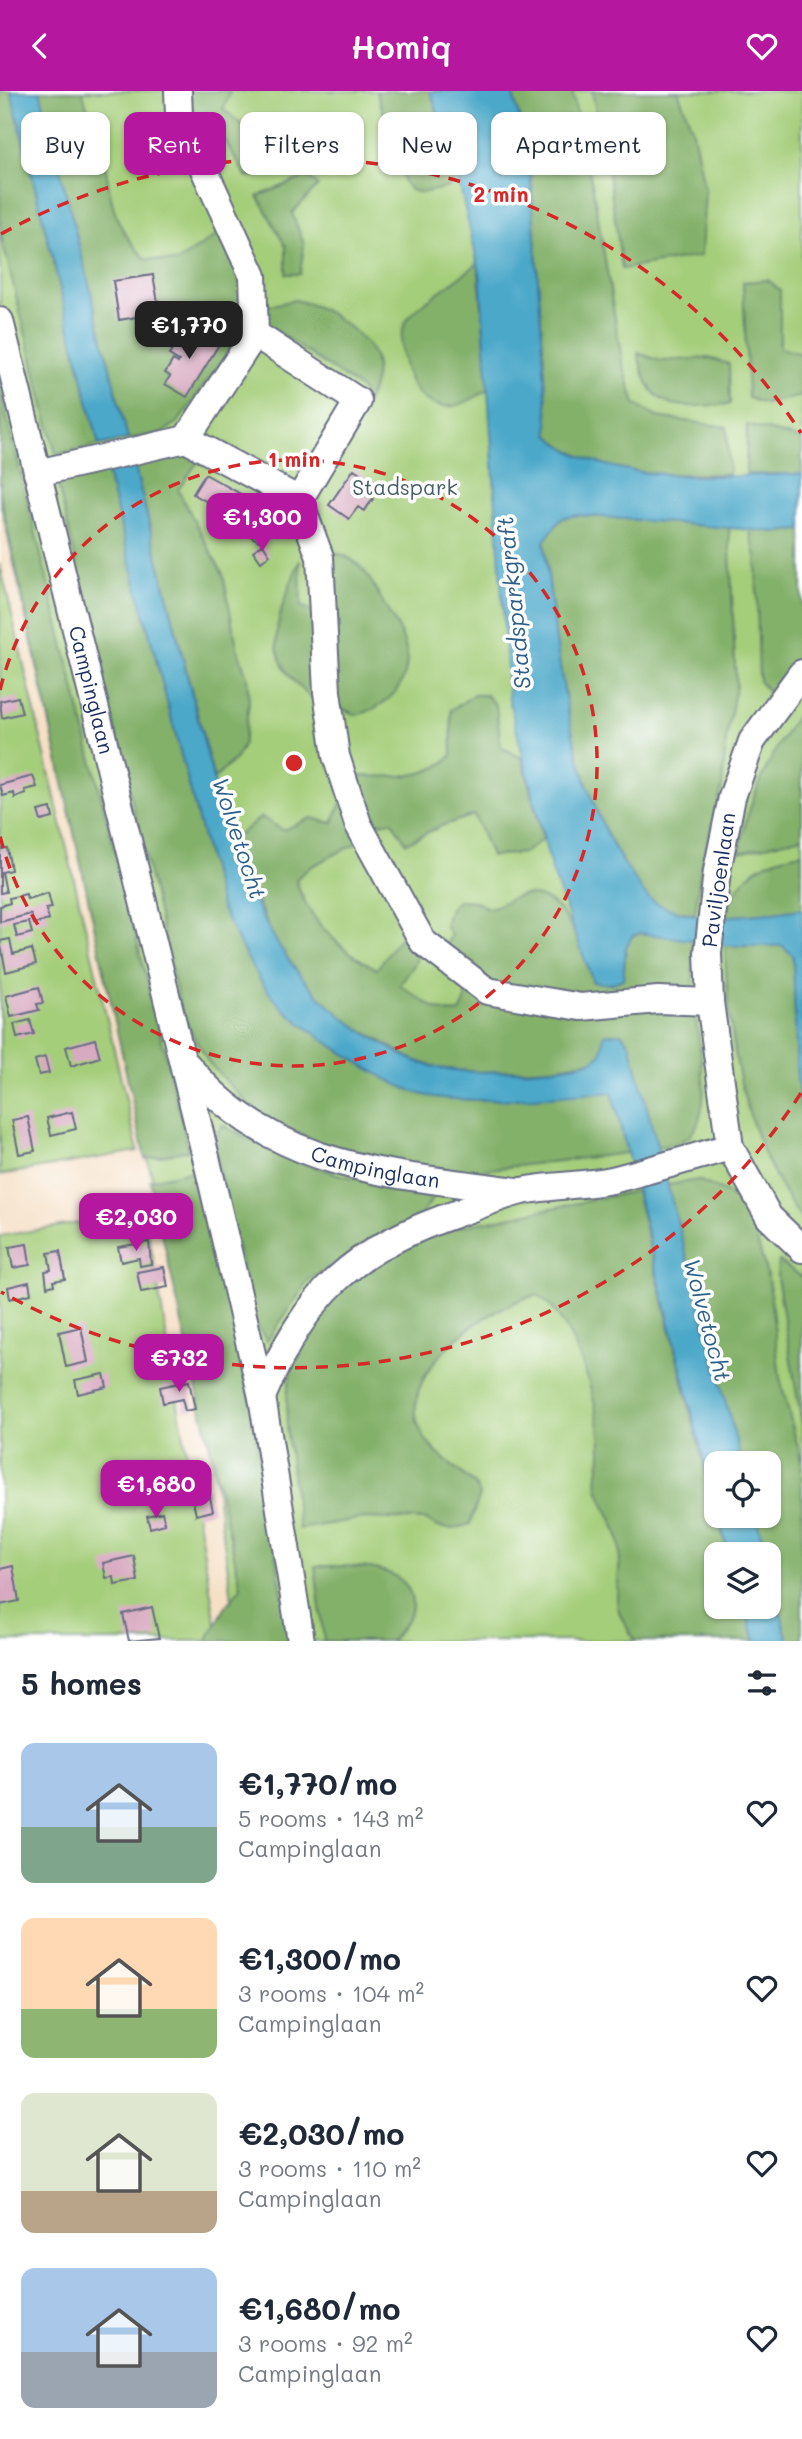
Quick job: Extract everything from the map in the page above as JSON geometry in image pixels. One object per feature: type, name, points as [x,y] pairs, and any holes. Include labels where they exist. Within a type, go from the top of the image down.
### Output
[{"type":"street","points":[[178,91],[179,115],[253,275],[255,334],[186,439]]},
{"type":"street","name":"Campinglaan","points":[[0,321],[262,1397],[301,1641]]},
{"type":"street","points":[[255,334],[358,401],[299,500]]},
{"type":"street","points":[[37,473],[186,439],[299,500],[320,557],[327,692],[336,756],[358,824],[423,942],[487,991],[581,1007],[658,1000],[710,1002]]},
{"type":"street","name":"Paviljoenlaan","points":[[730,1147],[710,1002],[708,953],[711,910],[723,835],[752,741],[802,673]]},
{"type":"street","name":"Campinglaan","points":[[181,1057],[212,1095],[222,1103],[244,1119],[300,1149],[364,1169],[522,1191]]},
{"type":"street","points":[[730,1147],[769,1217],[802,1249]]},
{"type":"street","name":"Campinglaan","points":[[262,1397],[284,1346],[320,1296],[363,1257],[411,1230],[522,1191],[621,1177],[730,1147]]},
{"type":"green space","name":"Stadspark","points":[[0,91],[802,91],[802,1641],[238,1641],[207,1422],[0,502]]},
{"type":"green space","points":[[0,91],[11,91],[21,131],[21,175],[32,175],[99,445],[56,454],[0,232]]},
{"type":"green space","points":[[40,91],[83,91],[89,112],[45,112]]},
{"type":"green space","points":[[189,91],[231,91],[223,109],[240,123],[240,166],[226,142],[226,112],[192,112]]},
{"type":"green space","points":[[376,91],[430,91],[437,112],[383,112]]},
{"type":"green space","points":[[512,91],[572,91],[576,112],[518,112]]},
{"type":"green space","points":[[592,91],[678,91],[693,131],[705,191],[701,256],[622,269],[608,175],[666,175],[666,112],[596,112]]},
{"type":"green space","points":[[61,175],[107,175],[113,207],[124,232],[146,259],[177,262],[220,233],[243,285],[246,311],[238,339],[178,422],[162,433],[128,439]]},
{"type":"green space","points":[[403,175],[457,175],[449,187],[421,193],[411,190],[404,182]]},
{"type":"green space","points":[[531,175],[590,175],[622,360],[635,404],[657,417],[727,427],[729,474],[659,473],[610,467],[567,449],[549,435]]},
{"type":"green space","points":[[308,176],[318,186],[292,213],[304,244],[300,274],[286,274],[286,247],[258,196]]},
{"type":"green space","points":[[478,263],[489,389],[461,404],[445,407],[437,405],[421,396],[408,377],[402,352],[403,329],[413,313]]},
{"type":"green space","points":[[768,280],[780,290],[780,348],[802,354],[802,396],[765,404],[748,398],[743,282]]},
{"type":"green space","points":[[295,300],[334,316],[365,341],[375,359],[376,369],[372,391],[366,404],[361,389],[266,324],[267,306]]},
{"type":"green space","points":[[638,353],[661,361],[709,358],[729,364],[730,404],[694,406],[668,403],[658,397],[650,387]]},
{"type":"green space","points":[[0,390],[189,1150],[145,1159],[0,494]]},
{"type":"green space","points":[[747,425],[802,439],[802,474],[746,474]]},
{"type":"green space","points":[[190,455],[201,457],[178,490],[223,574],[237,647],[247,677],[249,703],[243,746],[236,758],[214,779],[134,464]]},
{"type":"green space","points":[[106,469],[221,907],[245,953],[421,1094],[468,1098],[612,1092],[627,1153],[465,1172],[388,1162],[332,1148],[273,1122],[248,1104],[209,1063],[182,1015],[58,484]]},
{"type":"green space","points":[[577,515],[729,527],[736,685],[726,741],[722,788],[701,866],[695,914],[660,905],[642,891],[609,839],[592,799],[579,757],[560,669],[544,540],[562,518]]},
{"type":"green space","points":[[749,528],[776,532],[802,530],[802,654],[769,693],[759,681],[756,557]]},
{"type":"green space","points":[[336,553],[354,561],[366,573],[401,634],[407,658],[406,670],[396,691],[379,706],[356,715],[336,706],[326,556]]},
{"type":"green space","points":[[300,560],[301,607],[318,612],[320,704],[299,687],[286,671],[279,655],[279,621]]},
{"type":"green space","points":[[0,564],[138,1151],[0,1175]]},
{"type":"green space","points":[[474,695],[486,695],[496,705],[501,747],[522,758],[543,839],[524,853],[491,856],[474,815],[441,826],[406,843],[392,821],[368,825],[352,776],[406,776],[431,770],[442,764],[452,755],[451,710]]},
{"type":"green space","points":[[802,707],[802,837],[740,852],[748,814],[762,777]]},
{"type":"green space","points":[[343,799],[359,842],[310,867],[296,879],[301,894],[317,920],[338,943],[377,969],[407,927],[416,945],[417,957],[400,985],[437,1009],[460,1012],[466,995],[463,979],[443,950],[451,936],[445,925],[450,908],[459,900],[474,901],[488,908],[524,895],[539,896],[551,903],[562,913],[578,940],[593,982],[623,979],[626,947],[632,936],[640,933],[693,940],[694,1002],[703,1095],[696,1126],[688,1137],[677,1143],[657,1147],[630,1044],[621,1033],[595,1060],[553,1068],[477,1072],[440,1068],[416,1061],[348,1022],[320,1001],[278,948],[231,841],[261,817],[283,830],[311,818],[332,823]]},
{"type":"green space","points":[[802,853],[802,909],[751,917],[725,916],[736,890],[753,872],[774,860]]},
{"type":"green space","points":[[725,945],[783,946],[793,956],[797,1078],[802,1116],[802,1220],[765,1157],[752,1123],[742,1089],[730,1019]]},
{"type":"green space","points":[[222,1125],[291,1160],[345,1176],[437,1192],[422,1214],[309,1280],[267,1341],[255,1323],[212,1141]]},
{"type":"green space","points":[[200,1169],[250,1396],[290,1641],[207,1641],[225,1608],[241,1587],[150,1180]]},
{"type":"green space","points":[[698,1180],[727,1193],[744,1210],[752,1223],[769,1282],[780,1378],[802,1464],[802,1641],[788,1641],[781,1614],[781,1542],[763,1542],[759,1528],[781,1528],[781,1451],[739,1451],[667,1185]]},
{"type":"green space","points":[[636,1191],[704,1466],[704,1528],[720,1528],[725,1542],[704,1542],[704,1619],[749,1619],[755,1641],[636,1641],[627,1627],[618,1607],[617,1597],[619,1543],[598,1486],[600,1436],[591,1391],[584,1367],[563,1323],[537,1295],[493,1313],[469,1329],[448,1347],[430,1368],[419,1391],[416,1414],[424,1437],[441,1457],[475,1485],[480,1495],[470,1524],[454,1529],[437,1527],[426,1520],[364,1518],[299,1529],[287,1434],[287,1393],[296,1349],[341,1289],[398,1251],[445,1230]]},
{"type":"green space","points":[[145,1212],[219,1641],[0,1641],[0,1236]]},
{"type":"green space","points":[[779,1261],[802,1277],[802,1425],[777,1277]]},
{"type":"green space","points":[[315,1566],[358,1567],[388,1573],[400,1580],[409,1590],[412,1609],[408,1619],[391,1641],[324,1641]]},
{"type":"water","points":[[11,91],[40,91],[45,112],[21,112],[21,131]]},
{"type":"water","name":"Stadsparkgraft","points":[[430,91],[512,91],[518,112],[491,112],[491,175],[531,175],[549,435],[572,452],[601,464],[634,471],[705,476],[802,474],[802,530],[776,532],[577,515],[562,518],[544,541],[560,669],[579,758],[592,800],[609,839],[640,888],[650,899],[666,908],[704,916],[802,909],[802,1116],[797,1078],[793,956],[783,946],[734,946],[640,933],[632,936],[626,947],[623,979],[610,984],[593,982],[551,868],[509,700],[480,273],[457,175],[477,175],[477,112],[438,112]]},
{"type":"water","points":[[32,175],[61,175],[128,439],[99,445]]},
{"type":"water","points":[[134,464],[234,849],[250,891],[271,932],[295,969],[326,1003],[364,1032],[391,1049],[430,1066],[484,1072],[567,1067],[588,1062],[600,1055],[604,1035],[621,1033],[630,1044],[739,1451],[704,1451],[704,1461],[612,1092],[488,1100],[440,1098],[421,1094],[405,1088],[341,1052],[282,1007],[257,975],[221,907],[106,469]]},
{"type":"water","points":[[721,1528],[759,1528],[763,1542],[726,1542]]},
{"type":"water","points":[[781,1614],[788,1641],[755,1641],[749,1619],[781,1619]]},
{"type":"building","points":[[153,275],[160,313],[119,320],[113,281]]},
{"type":"building","points":[[187,326],[218,346],[187,397],[165,384],[170,376],[165,373],[173,360],[178,363],[179,361],[169,355]]},
{"type":"building","points":[[354,469],[375,483],[366,495],[373,499],[364,511],[358,507],[349,519],[329,505]]},
{"type":"building","points":[[205,474],[262,506],[260,512],[271,519],[259,541],[235,527],[238,519],[193,494]]},
{"type":"building","points":[[263,544],[270,555],[261,562],[253,551]]},
{"type":"building","points":[[18,697],[22,713],[2,718],[0,701]]},
{"type":"building","points":[[33,776],[37,787],[25,790],[26,794],[15,798],[14,793],[3,796],[0,785]]},
{"type":"building","points":[[51,808],[53,818],[41,821],[38,811]]},
{"type":"building","points":[[7,848],[11,870],[2,872],[6,892],[0,893],[0,849]]},
{"type":"building","points":[[48,893],[52,908],[46,909],[49,920],[34,924],[31,914],[0,922],[0,906],[10,903],[9,898],[26,894],[27,899]]},
{"type":"building","points":[[29,922],[32,933],[17,937],[14,925]]},
{"type":"building","points":[[10,939],[13,954],[32,949],[36,964],[6,972],[0,941]]},
{"type":"building","points":[[39,987],[43,1003],[37,1004],[39,1010],[11,1017],[6,996]]},
{"type":"building","points":[[30,1020],[34,1034],[17,1038],[14,1024]]},
{"type":"building","points":[[95,1039],[100,1057],[71,1066],[66,1047]]},
{"type":"building","points":[[45,1057],[49,1073],[39,1075],[35,1060]]},
{"type":"building","points":[[72,1112],[76,1129],[51,1135],[47,1118]]},
{"type":"building","points":[[28,1117],[35,1151],[19,1154],[12,1120]]},
{"type":"building","points":[[149,1242],[151,1264],[140,1266],[139,1258],[121,1262],[118,1247]]},
{"type":"building","points":[[27,1244],[30,1265],[13,1268],[9,1247]]},
{"type":"building","points":[[60,1251],[65,1279],[53,1281],[54,1285],[47,1287],[45,1271],[51,1270],[48,1253]]},
{"type":"building","points":[[164,1267],[168,1287],[141,1292],[137,1272]]},
{"type":"building","points":[[29,1282],[31,1294],[10,1299],[8,1287]]},
{"type":"building","points":[[81,1327],[88,1362],[66,1367],[59,1332]]},
{"type":"building","points":[[104,1374],[107,1387],[78,1394],[75,1380]]},
{"type":"building","points":[[189,1381],[195,1409],[185,1411],[182,1399],[163,1403],[160,1387]]},
{"type":"building","points":[[208,1488],[213,1511],[196,1515],[191,1492]]},
{"type":"building","points":[[162,1512],[165,1524],[150,1528],[147,1516]]},
{"type":"building","points":[[134,1556],[138,1581],[115,1585],[114,1577],[106,1578],[103,1563]]},
{"type":"building","points":[[13,1566],[19,1601],[0,1605],[0,1569]]},
{"type":"building","points":[[152,1607],[159,1638],[129,1641],[123,1614]]},
{"type":"water label","name":"Wolvetocht","points":[[239,838]]},
{"type":"water label","name":"Wolvetocht","points":[[707,1320]]}]
